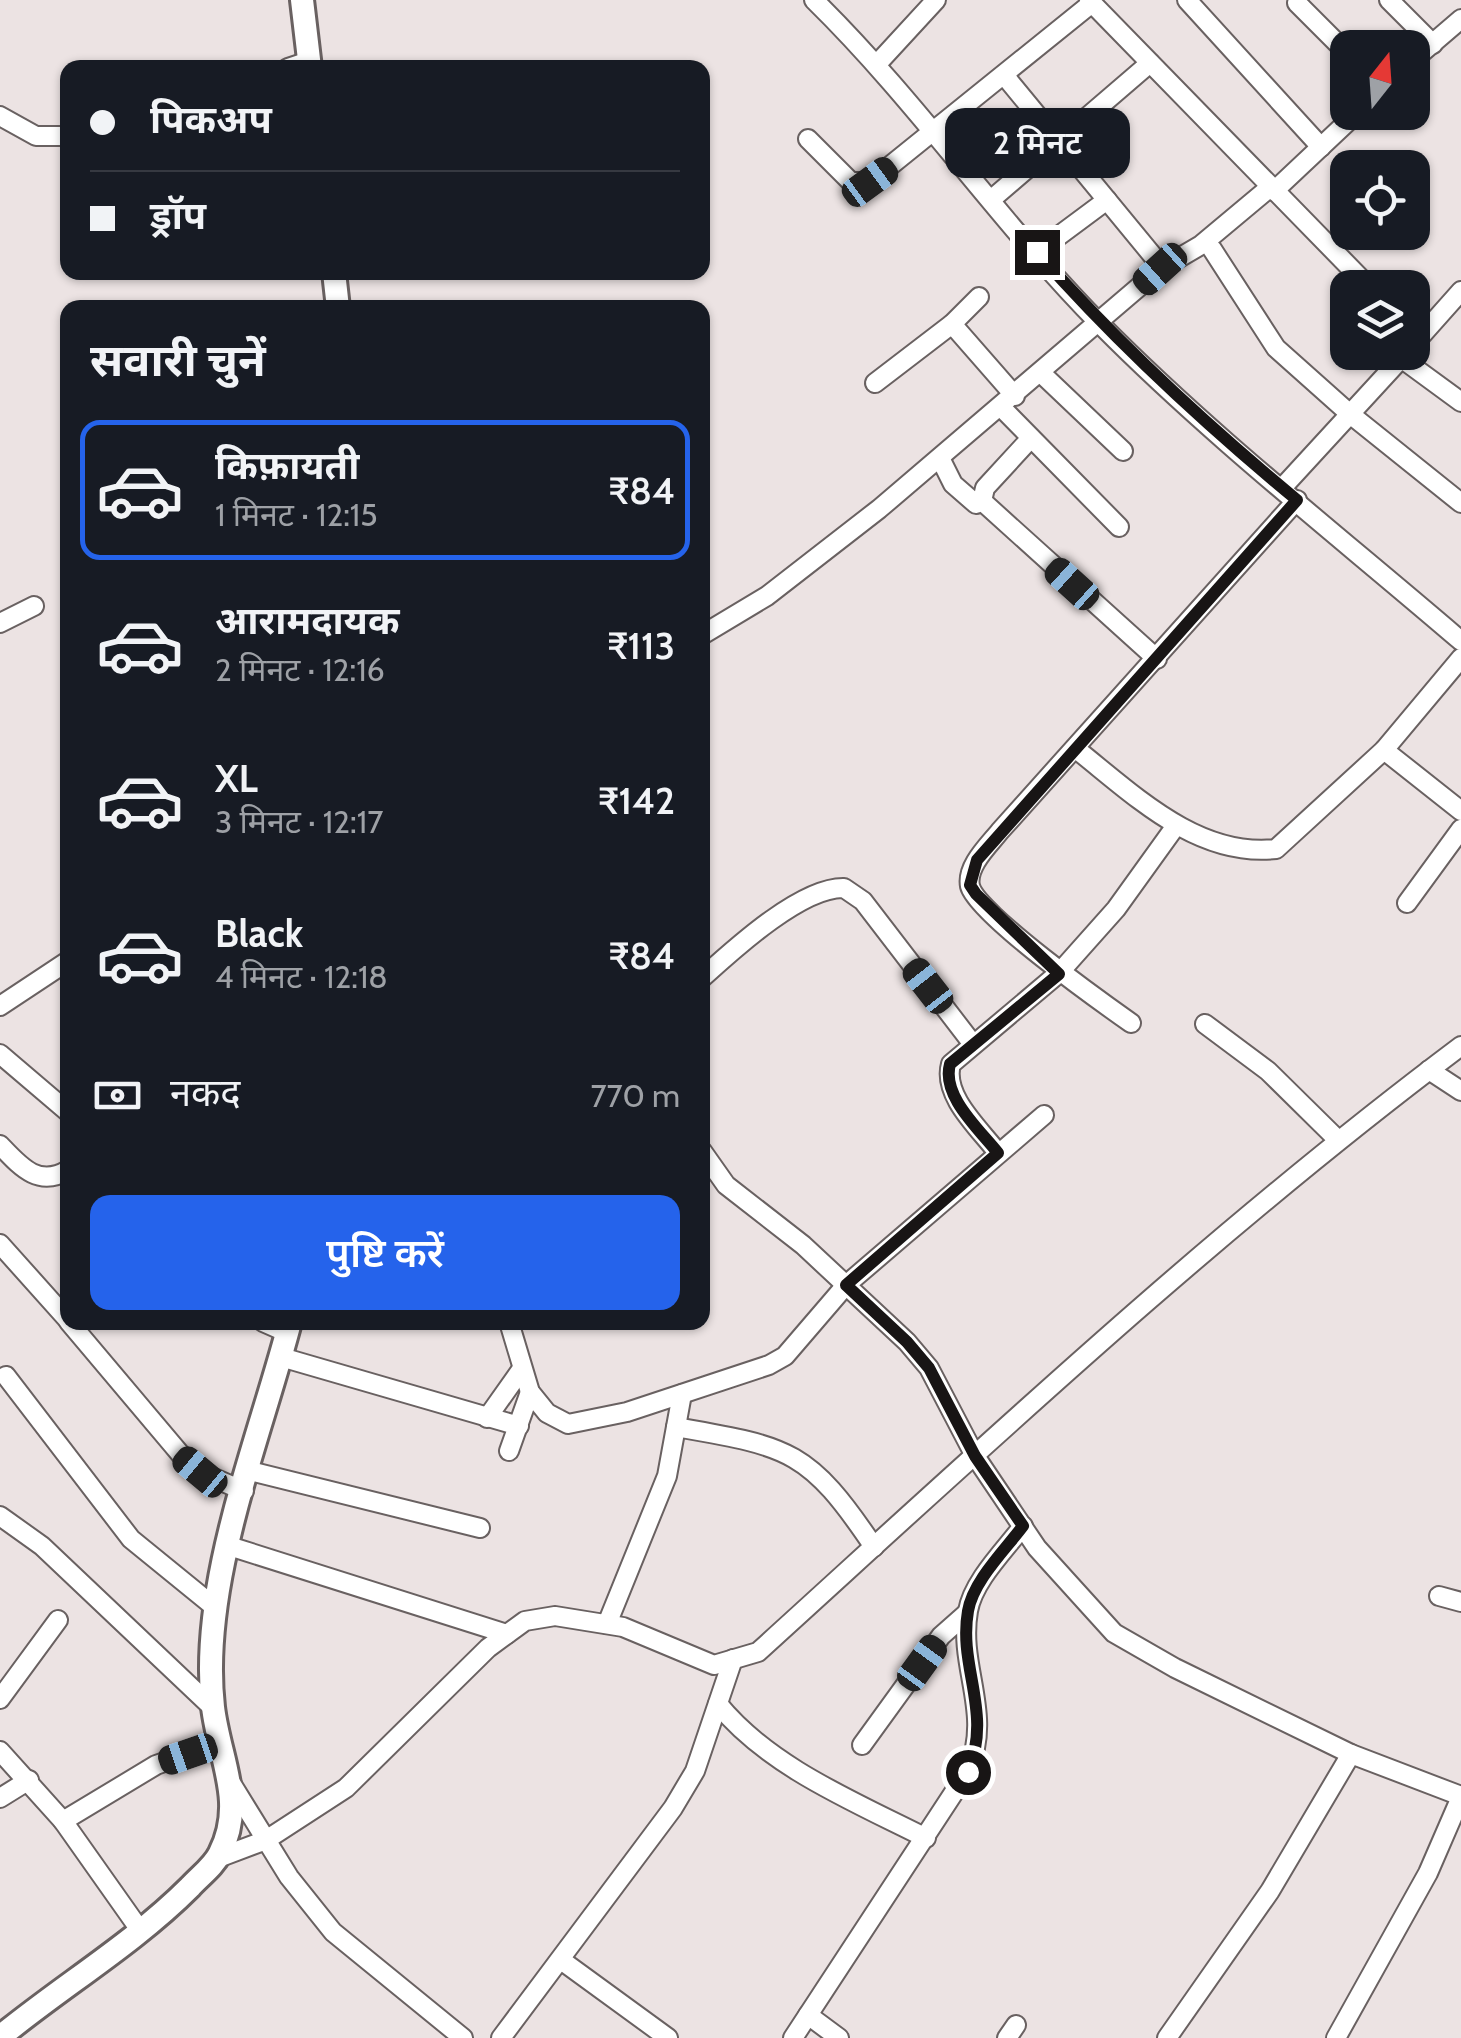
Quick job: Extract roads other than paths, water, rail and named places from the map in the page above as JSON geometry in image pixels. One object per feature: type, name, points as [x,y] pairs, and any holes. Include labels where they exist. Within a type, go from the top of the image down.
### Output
[{"type":"main road","points":[[302,0],[302,60]]},
{"type":"main road","points":[[5,2026],[140,1930],[218,1858],[233,1824],[231,1782],[213,1708],[212,1641],[229,1546],[288,1330]]},
{"type":"street","points":[[878,62],[936,0]]},
{"type":"street","points":[[1188,0],[1321,147]]},
{"type":"street","points":[[1389,0],[1433,44]]},
{"type":"street","points":[[818,1],[878,62],[1099,323],[1209,428],[1461,640]]},
{"type":"street","points":[[808,139],[835,170],[860,185],[870,182],[1090,1],[1352,270]]},
{"type":"street","points":[[1297,3],[1330,36]]},
{"type":"street","points":[[1430,46],[1461,18]]},
{"type":"street","points":[[993,198],[1150,63]]},
{"type":"street","points":[[1004,75],[1153,256]]},
{"type":"street","points":[[0,116],[36,136],[60,136]]},
{"type":"street","points":[[1274,191],[1339,130]]},
{"type":"street","points":[[710,630],[767,596],[940,458],[1160,269],[1201,244],[1268,189],[1274,191]]},
{"type":"street","points":[[1037,252],[1107,200]]},
{"type":"street","points":[[1212,248],[1276,348],[1350,414],[1461,503]]},
{"type":"street","points":[[1430,324],[1461,290]]},
{"type":"street","points":[[875,383],[952,324],[979,298]]},
{"type":"street","points":[[952,324],[1031,438],[1119,527]]},
{"type":"street","points":[[1430,367],[1461,402]]},
{"type":"street","points":[[1282,488],[1389,370]]},
{"type":"street","points":[[1042,374],[1123,451]]},
{"type":"street","points":[[1031,438],[984,488],[982,501],[1156,660]]},
{"type":"street","points":[[940,458],[953,484],[976,504]]},
{"type":"street","points":[[1131,1023],[1059,974],[970,885],[977,860],[1297,500]]},
{"type":"street","points":[[0,623],[34,606]]},
{"type":"street","points":[[1076,749],[1176,827],[1253,850],[1276,849],[1384,750],[1461,658]]},
{"type":"street","points":[[1384,750],[1461,811]]},
{"type":"street","points":[[998,1153],[950,1086],[950,1064],[1059,974],[1116,909],[1176,827]]},
{"type":"street","points":[[1406,903],[1461,829]]},
{"type":"street","points":[[710,971],[734,949],[815,893],[844,888],[863,901],[972,1043]]},
{"type":"street","points":[[0,1006],[60,967]]},
{"type":"street","points":[[1206,1024],[1268,1071],[1338,1139]]},
{"type":"street","points":[[218,1858],[266,1840],[346,1788],[404,1727],[525,1621],[555,1616],[607,1624],[714,1664],[758,1652],[975,1456],[1338,1139],[1461,1046]]},
{"type":"street","points":[[0,1054],[60,1105]]},
{"type":"street","points":[[1429,1070],[1461,1090]]},
{"type":"street","points":[[511,1330],[530,1392],[556,1420],[583,1424],[682,1394],[785,1356],[846,1285],[1044,1115]]},
{"type":"street","points":[[0,1145],[37,1176],[50,1178],[60,1174]]},
{"type":"street","points":[[710,1162],[726,1185],[846,1285],[907,1342],[929,1368],[975,1456],[1023,1526],[1114,1632],[1175,1668],[1351,1754],[1461,1797],[1428,1874],[1336,2038]]},
{"type":"street","points":[[0,1244],[60,1313]]},
{"type":"street","points":[[75,1330],[200,1472],[480,1528]]},
{"type":"street","points":[[281,1357],[518,1426]]},
{"type":"street","points":[[487,1418],[522,1370]]},
{"type":"street","points":[[6,1376],[131,1539],[217,1609]]},
{"type":"street","points":[[510,1451],[530,1392]]},
{"type":"street","points":[[607,1624],[667,1476],[682,1394]]},
{"type":"street","points":[[676,1428],[769,1445],[800,1460],[832,1485],[874,1547]]},
{"type":"street","points":[[0,1516],[42,1546],[213,1708]]},
{"type":"street","points":[[862,1745],[941,1636],[967,1613],[982,1582],[1023,1526]]},
{"type":"street","points":[[229,1546],[508,1634]]},
{"type":"street","points":[[1438,1596],[1461,1602]]},
{"type":"street","points":[[793,2038],[926,1838],[978,1746],[980,1722],[967,1613]]},
{"type":"street","points":[[0,1699],[58,1620]]},
{"type":"street","points":[[501,2038],[673,1808],[694,1771],[733,1659]]},
{"type":"street","points":[[718,1704],[737,1727],[830,1789],[926,1838]]},
{"type":"street","points":[[64,1821],[156,1765],[221,1742]]},
{"type":"street","points":[[0,1751],[64,1821],[140,1930]]},
{"type":"street","points":[[1167,2038],[1270,1891],[1351,1754]]},
{"type":"street","points":[[0,1798],[28,1780]]},
{"type":"street","points":[[231,1782],[288,1878],[334,1932],[463,2038]]},
{"type":"street","points":[[561,1960],[668,2038]]},
{"type":"street","points":[[808,2015],[840,2038]]}]
